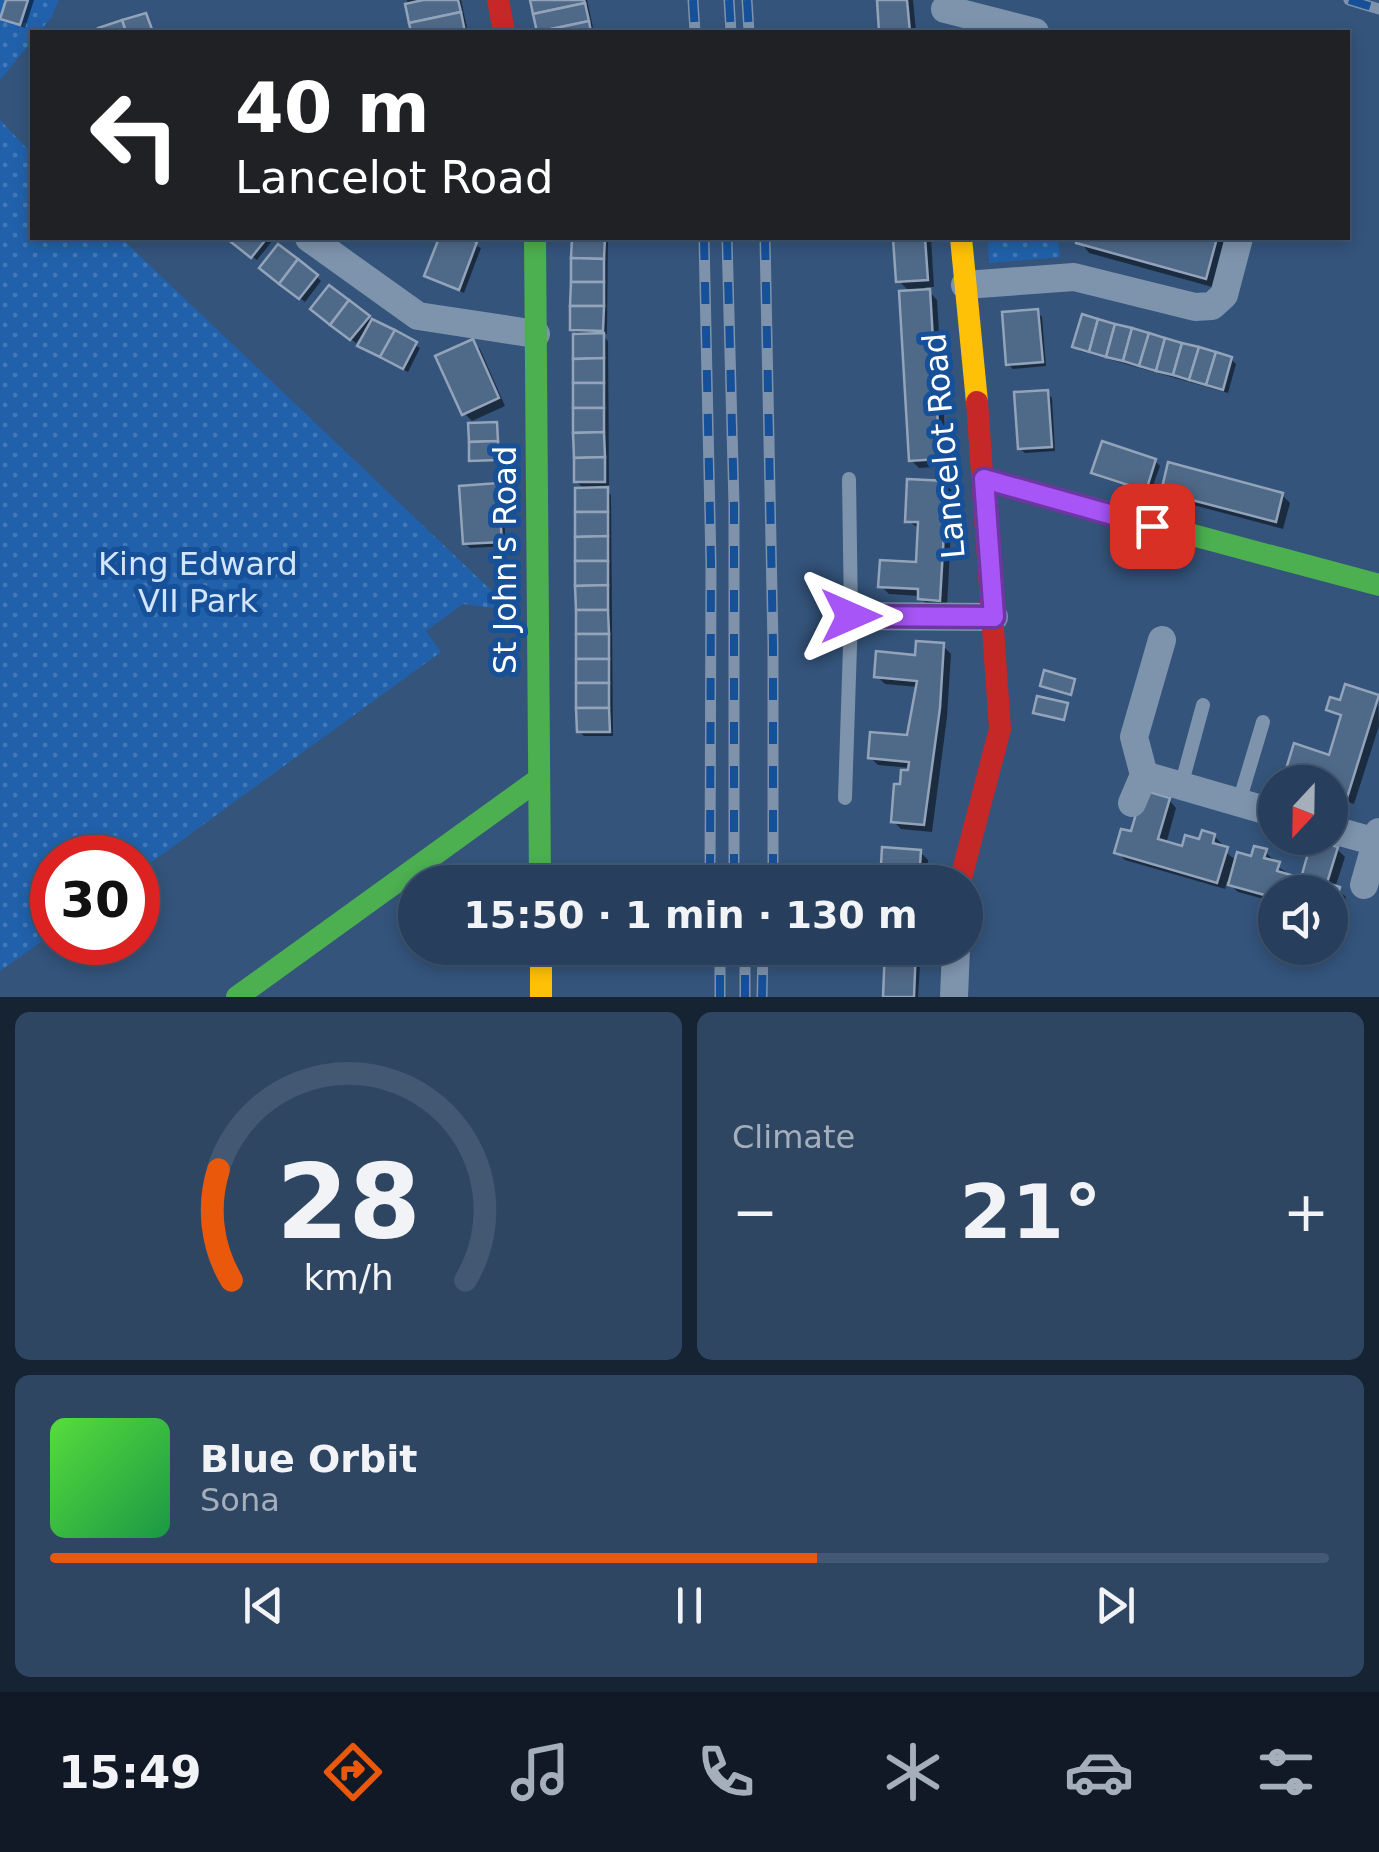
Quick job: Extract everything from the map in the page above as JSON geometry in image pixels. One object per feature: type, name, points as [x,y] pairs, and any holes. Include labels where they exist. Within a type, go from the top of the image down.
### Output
[{"type":"street","points":[[498,0],[504,30]]},
{"type":"street","points":[[945,14],[1025,30]]},
{"type":"street","points":[[311,240],[418,316],[536,334]]},
{"type":"street","name":"St John's Road","points":[[535,240],[540,865]]},
{"type":"street","name":"Lancelot Road","points":[[961,240],[984,479],[1000,729],[964,865]]},
{"type":"street","points":[[965,284],[1074,278],[1195,306],[1212,306],[1224,295],[1238,240]]},
{"type":"street","points":[[984,479],[1379,585]]},
{"type":"street","points":[[851,616],[994,617]]},
{"type":"street","points":[[1132,803],[1144,774],[1134,737],[1162,640]]},
{"type":"street","points":[[1144,774],[1258,808]]},
{"type":"street","points":[[242,995],[539,779]]},
{"type":"street","points":[[1348,832],[1378,837],[1372,890]]},
{"type":"street","points":[[541,965],[542,997]]},
{"type":"street","points":[[959,965],[963,995]]},
{"type":"lane","points":[[846,798],[851,616],[849,479]]},
{"type":"lane","points":[[1182,786],[1203,706]]},
{"type":"lane","points":[[1240,802],[1263,722]]},
{"type":"green space","points":[[0,0],[59,0],[41,30],[30,30],[30,43],[0,80]]},
{"type":"green space","name":"King Edward VII Park","points":[[0,120],[30,152],[30,240],[123,240],[496,595],[494,608],[463,604],[426,631],[441,652],[160,856],[160,835],[30,835],[30,950],[0,971]]},
{"type":"green space","points":[[988,240],[1058,240],[1060,257],[989,263]]},
{"type":"building","points":[[6,0],[28,0],[20,25],[0,19]]},
{"type":"building","points":[[458,0],[461,12],[409,23],[405,4]]},
{"type":"building","points":[[530,0],[584,0],[585,3],[533,14]]},
{"type":"building","points":[[877,0],[907,0],[910,30],[879,30]]},
{"type":"building","points":[[585,3],[589,21],[537,30],[533,14]]},
{"type":"building","points":[[461,12],[465,30],[411,30],[409,23]]},
{"type":"building","points":[[146,13],[152,30],[125,30],[122,20]]},
{"type":"building","points":[[122,20],[125,30],[98,30]]},
{"type":"building","points":[[589,21],[591,30],[546,30]]},
{"type":"building","points":[[232,240],[265,240],[251,258]]},
{"type":"building","points":[[438,240],[477,242],[459,290],[424,276]]},
{"type":"building","points":[[572,240],[605,240],[604,259],[571,258]]},
{"type":"building","points":[[893,240],[925,240],[928,280],[896,282]]},
{"type":"building","points":[[1076,240],[1216,240],[1206,279]]},
{"type":"building","points":[[278,244],[298,259],[279,284],[259,268]]},
{"type":"building","points":[[571,258],[604,259],[604,282],[571,282]]},
{"type":"building","points":[[298,259],[318,275],[299,299],[279,284]]},
{"type":"building","points":[[571,282],[604,282],[604,306],[570,306]]},
{"type":"building","points":[[329,285],[349,300],[330,325],[310,309]]},
{"type":"building","points":[[930,289],[940,459],[909,461],[899,291]]},
{"type":"building","points":[[349,300],[370,316],[350,340],[330,325]]},
{"type":"building","points":[[570,306],[604,306],[603,331],[570,330]]},
{"type":"building","points":[[1038,309],[1043,362],[1006,365],[1002,312]]},
{"type":"building","points":[[1082,314],[1098,319],[1089,352],[1072,347]]},
{"type":"building","points":[[372,319],[395,330],[380,357],[357,346]]},
{"type":"building","points":[[1098,319],[1115,324],[1106,357],[1089,352]]},
{"type":"building","points":[[1115,324],[1132,328],[1123,361],[1106,357]]},
{"type":"building","points":[[1132,328],[1149,333],[1139,366],[1123,361]]},
{"type":"building","points":[[395,330],[417,342],[403,369],[380,357]]},
{"type":"building","points":[[604,333],[604,358],[573,359],[573,334]]},
{"type":"building","points":[[1149,333],[1165,338],[1156,371],[1139,366]]},
{"type":"building","points":[[1165,338],[1182,343],[1173,375],[1156,371]]},
{"type":"building","points":[[473,339],[499,398],[462,415],[435,356]]},
{"type":"building","points":[[1182,343],[1199,347],[1189,380],[1173,375]]},
{"type":"building","points":[[1199,347],[1216,352],[1206,385],[1189,380]]},
{"type":"building","points":[[1216,352],[1232,357],[1223,390],[1206,385]]},
{"type":"building","points":[[604,358],[604,383],[573,383],[573,359]]},
{"type":"building","points":[[573,383],[604,383],[604,408],[573,408]]},
{"type":"building","points":[[1048,390],[1052,447],[1018,449],[1014,392]]},
{"type":"building","points":[[573,408],[604,408],[604,432],[573,433]]},
{"type":"building","points":[[497,422],[498,441],[469,442],[468,423]]},
{"type":"building","points":[[604,432],[605,457],[574,458],[573,433]]},
{"type":"building","points":[[498,441],[498,460],[469,461],[469,442]]},
{"type":"building","points":[[1102,441],[1156,459],[1146,491],[1091,473]]},
{"type":"building","points":[[605,457],[605,482],[574,482],[574,458]]},
{"type":"building","points":[[1168,462],[1283,493],[1276,522],[1161,492]]},
{"type":"building","points":[[907,479],[947,481],[940,601],[918,599],[918,589],[878,587],[880,560],[916,562],[918,522],[905,522]]},
{"type":"building","points":[[498,483],[502,542],[463,544],[459,486]]},
{"type":"building","points":[[608,487],[608,512],[575,512],[575,488]]},
{"type":"building","points":[[575,512],[608,512],[608,536],[575,537]]},
{"type":"building","points":[[608,536],[608,561],[575,561],[575,537]]},
{"type":"building","points":[[575,561],[608,561],[608,585],[575,586]]},
{"type":"building","points":[[608,585],[608,610],[576,610],[575,586]]},
{"type":"building","points":[[576,610],[608,610],[609,634],[576,634]]},
{"type":"building","points":[[576,634],[609,634],[609,659],[576,659]]},
{"type":"building","points":[[916,641],[944,643],[940,708],[924,825],[891,822],[894,784],[900,784],[901,770],[908,770],[909,762],[868,758],[870,732],[907,735],[917,681],[874,677],[876,651],[915,655]]},
{"type":"building","points":[[576,659],[609,659],[609,683],[576,683]]},
{"type":"building","points":[[1044,670],[1075,679],[1071,695],[1040,686]]},
{"type":"building","points":[[576,683],[609,683],[609,708],[576,708]]},
{"type":"building","points":[[1345,684],[1379,695],[1348,795],[1348,765],[1287,765],[1294,743],[1329,755],[1341,715],[1326,710],[1330,697],[1340,700]]},
{"type":"building","points":[[1037,696],[1068,703],[1064,720],[1033,713]]},
{"type":"building","points":[[576,708],[609,708],[610,732],[577,732]]},
{"type":"building","points":[[1143,790],[1170,798],[1158,839],[1182,846],[1185,835],[1199,839],[1202,830],[1215,834],[1213,843],[1228,847],[1217,883],[1114,853],[1121,829],[1131,831]]},
{"type":"building","points":[[1254,846],[1258,847],[1258,855],[1280,862],[1277,871],[1291,875],[1258,875],[1258,893],[1228,885],[1237,852],[1251,856]]},
{"type":"building","points":[[882,847],[921,850],[920,865],[881,865]]},
{"type":"building","points":[[1307,855],[1336,855],[1329,875],[1302,875]]},
{"type":"building","points":[[884,965],[915,965],[914,997],[883,997]]},
{"type":"railway","points":[[693,0],[695,30]]},
{"type":"railway","points":[[729,0],[731,30]]},
{"type":"railway","points":[[747,0],[749,30]]},
{"type":"railway","points":[[1349,0],[1379,9]]},
{"type":"railway","points":[[704,240],[711,564],[710,865]]},
{"type":"railway","points":[[727,240],[734,505],[734,865]]},
{"type":"railway","points":[[765,240],[773,865]]},
{"type":"railway","points":[[720,965],[720,997]]},
{"type":"railway","points":[[745,965],[745,997]]},
{"type":"railway","points":[[762,997],[763,965]]},
{"type":"traffic: fast","points":[[535,240],[540,865]]},
{"type":"traffic: fast","points":[[984,479],[1379,585]]},
{"type":"traffic: fast","points":[[237,997],[539,779]]},
{"type":"traffic: slow","points":[[961,240],[977,402]]},
{"type":"traffic: slow","points":[[541,965],[541,997]]},
{"type":"traffic: jam","points":[[498,0],[504,30]]},
{"type":"traffic: jam","points":[[964,865],[1000,729],[977,402]]},
{"type":"route","points":[[851,616],[994,617],[984,479],[1152,526]]}]
